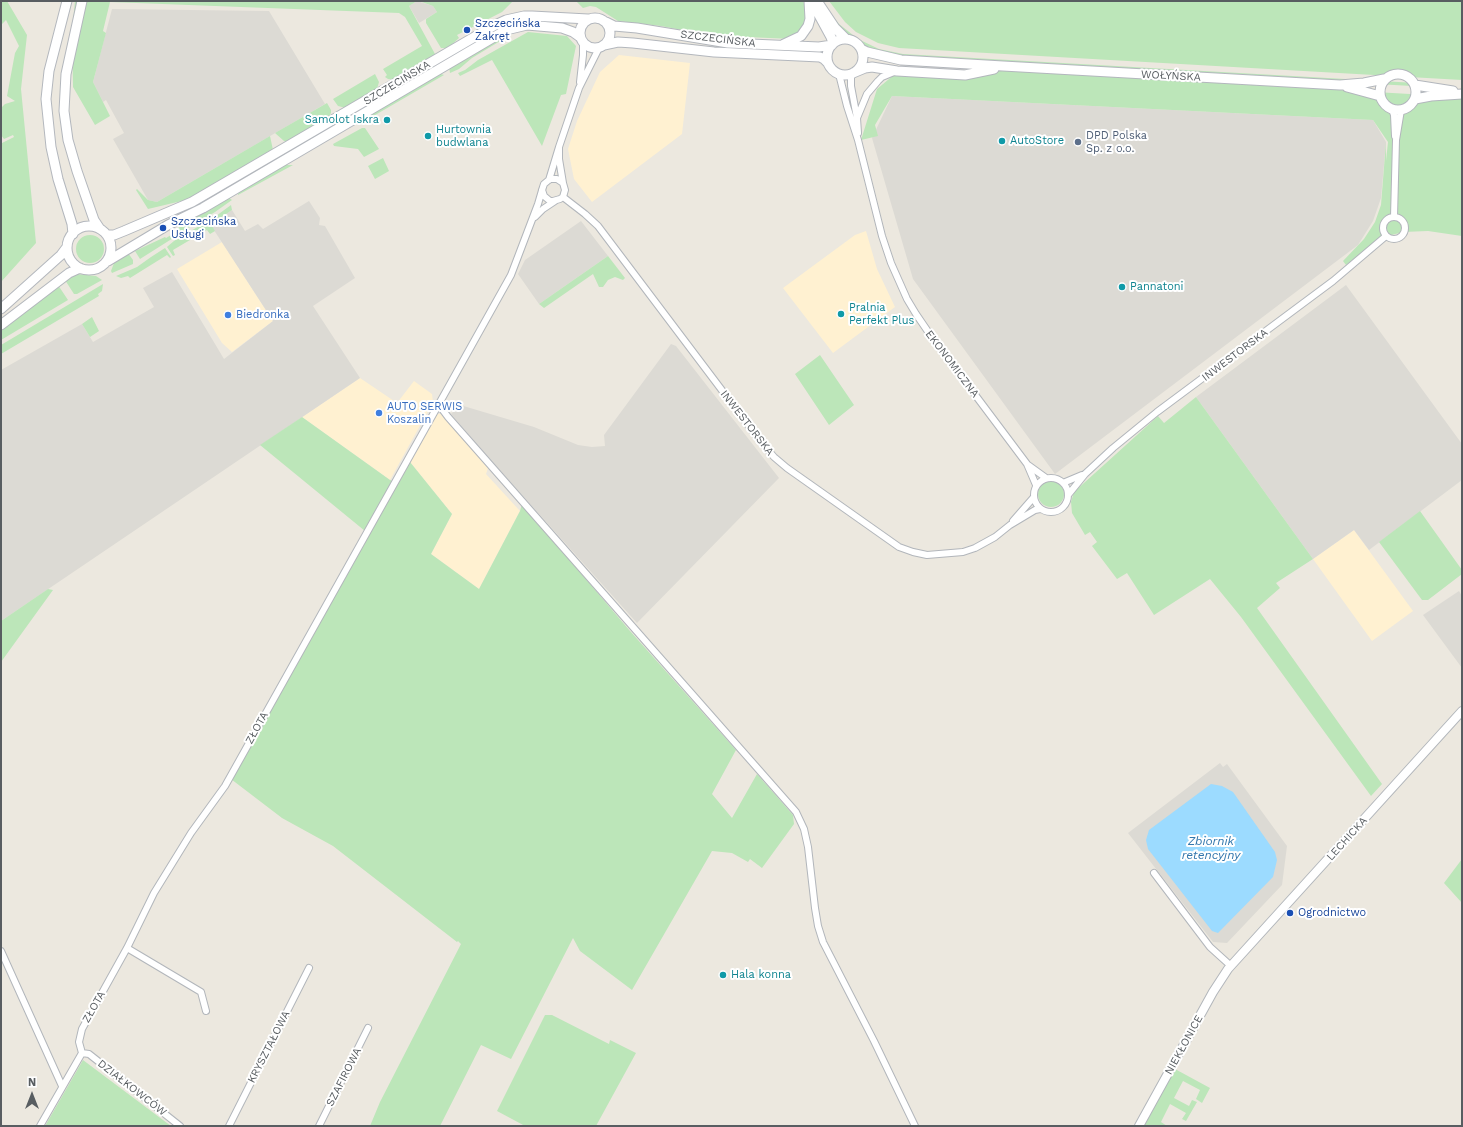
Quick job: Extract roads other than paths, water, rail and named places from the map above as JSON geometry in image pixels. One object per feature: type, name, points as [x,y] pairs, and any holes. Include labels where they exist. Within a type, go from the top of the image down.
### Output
[{"type":"main road","points":[[1,309],[61,255],[67,247],[72,234],[72,224],[58,179],[51,148],[46,99],[49,71],[67,1]]},
{"type":"main road","points":[[67,247],[69,257],[72,262],[80,268],[86,270],[96,270],[101,268],[108,261],[112,248],[104,232],[94,220],[68,140],[64,111],[66,74],[82,1]]},
{"type":"main road","points":[[810,1],[832,44]]},
{"type":"main road","points":[[780,46],[801,36],[808,26],[810,18],[810,1]]},
{"type":"main road","points":[[817,1],[835,28],[846,39]]},
{"type":"main road","name":"SZCZECIŃSKA","points":[[104,232],[114,235],[192,202],[501,22],[524,16],[588,19]]},
{"type":"main road","points":[[600,18],[606,22],[610,32],[609,40],[602,47],[591,48],[581,40],[581,26],[588,19],[600,18]]},
{"type":"main road","name":"SZCZECIŃSKA","points":[[606,22],[614,26],[637,28],[714,41],[780,46],[819,47],[832,44]]},
{"type":"main road","name":"SZCZECIŃSKA","points":[[108,261],[168,225],[203,208],[506,30],[528,25],[562,28],[573,32],[581,40]]},
{"type":"main road","points":[[846,39],[856,42],[861,49],[863,58],[862,64],[852,74],[839,74],[832,70],[828,63],[827,55],[832,44],[839,40],[846,39]]},
{"type":"main road","name":"SZCZECIŃSKA","points":[[602,47],[618,42],[633,43],[714,52],[820,57],[828,63]]},
{"type":"main road","name":"WOŁYŃSKA","points":[[861,49],[867,52],[901,60],[1003,66],[1340,85],[1364,84],[1384,79]]},
{"type":"main road","name":"WOŁYŃSKA","points":[[852,74],[865,68],[872,67],[897,71],[965,75],[1003,66]]},
{"type":"main road","points":[[1395,73],[1404,74],[1411,78],[1415,86],[1415,99],[1409,106],[1396,109],[1384,104],[1380,96],[1380,87],[1384,79],[1395,73]]},
{"type":"main road","name":"WOŁYŃSKA","points":[[1340,85],[1380,96]]},
{"type":"main road","points":[[1415,86],[1462,93]]},
{"type":"main road","points":[[1415,99],[1462,93]]},
{"type":"main road","points":[[72,234],[87,226],[104,232]]},
{"type":"main road","points":[[1,325],[69,273],[80,268]]},
{"type":"street","points":[[555,201],[547,199],[542,190],[544,184],[548,180],[579,88],[584,55],[581,40]]},
{"type":"street","points":[[579,88],[602,47]]},
{"type":"street","points":[[857,118],[868,94],[878,81],[887,74],[897,71]]},
{"type":"street","name":"EKONOMICZNA","points":[[839,74],[858,140],[882,236],[891,263],[907,299],[931,336],[1027,464],[1036,485]]},
{"type":"street","name":"EKONOMICZNA","points":[[852,74],[851,86],[857,118],[858,140]]},
{"type":"street","points":[[1394,217],[1396,109]]},
{"type":"street","points":[[532,220],[544,209],[563,197],[565,190],[559,159],[559,148]]},
{"type":"street","points":[[548,180],[557,179],[563,183]]},
{"type":"street","name":"ZŁOTA","points":[[82,1053],[79,1042],[82,1029],[128,948],[154,893],[192,833],[225,786],[511,276],[542,190]]},
{"type":"street","name":"INWESTORSKA","points":[[563,197],[598,226],[774,458],[899,547],[927,555],[963,552],[975,548],[995,537],[1010,525],[1034,510],[1040,508]]},
{"type":"street","points":[[1394,217],[1399,218],[1403,222],[1405,231],[1399,239],[1392,240],[1386,236],[1383,231],[1384,224],[1388,219],[1394,217]]},
{"type":"street","name":"INWESTORSKA","points":[[1068,495],[1085,474],[1113,448],[1157,412],[1333,281],[1386,236]]},
{"type":"street","points":[[440,402],[448,417],[796,812],[804,828],[815,908],[818,926],[823,942],[874,1041],[915,1126]]},
{"type":"street","name":"EKONOMICZNA","points":[[1027,464],[1046,478]]},
{"type":"street","name":"INWESTORSKA","points":[[1063,483],[1085,474]]},
{"type":"street","points":[[1046,478],[1056,478],[1063,483],[1068,491],[1066,504],[1060,510],[1050,512],[1040,508],[1034,497],[1036,485],[1046,478]]},
{"type":"street","name":"INWESTORSKA","points":[[1010,525],[1034,497]]},
{"type":"street","name":"LECHICKA","points":[[1231,966],[1462,711]]},
{"type":"street","points":[[1154,873],[1210,947],[1231,966]]},
{"type":"street","points":[[128,948],[201,992],[206,1010]]},
{"type":"street","points":[[1,950],[62,1086]]},
{"type":"street","name":"NIEKŁONICE","points":[[1139,1126],[1213,992],[1231,966]]},
{"type":"street","name":"KRYSZTAŁOWA","points":[[229,1126],[309,968]]},
{"type":"street","name":"SZAFIROWA","points":[[319,1126],[368,1028]]},
{"type":"street","points":[[40,1126],[82,1053]]},
{"type":"street","name":"DZIAŁKOWCÓW","points":[[82,1053],[89,1054],[180,1126]]},
{"type":"water","name":"Zbiornik retencyjny","points":[[1211,784],[1222,786],[1233,792],[1275,852],[1277,860],[1273,877],[1218,933],[1212,931],[1148,849],[1146,840],[1149,830]]},
{"type":"place","name":"Szczecińska Zakręt","points":[[467,30]]},
{"type":"place","name":"Samolot Iskra","points":[[387,120]]},
{"type":"place","name":"Hurtownia budwlana","points":[[428,136]]},
{"type":"place","name":"AutoStore","points":[[1002,141]]},
{"type":"place","name":"DPD Polska Sp. z o.o.","points":[[1078,142]]},
{"type":"place","name":"Szczecińska Usługi","points":[[163,228]]},
{"type":"place","name":"Pannatoni","points":[[1122,287]]},
{"type":"place","name":"Pralnia Perfekt Plus","points":[[841,314]]},
{"type":"place","name":"Biedronka","points":[[228,315]]},
{"type":"place","name":"AUTO SERWIS Koszalin","points":[[379,413]]},
{"type":"place","name":"Ogrodnictwo","points":[[1290,913]]},
{"type":"place","name":"Hala konna","points":[[723,975]]}]
